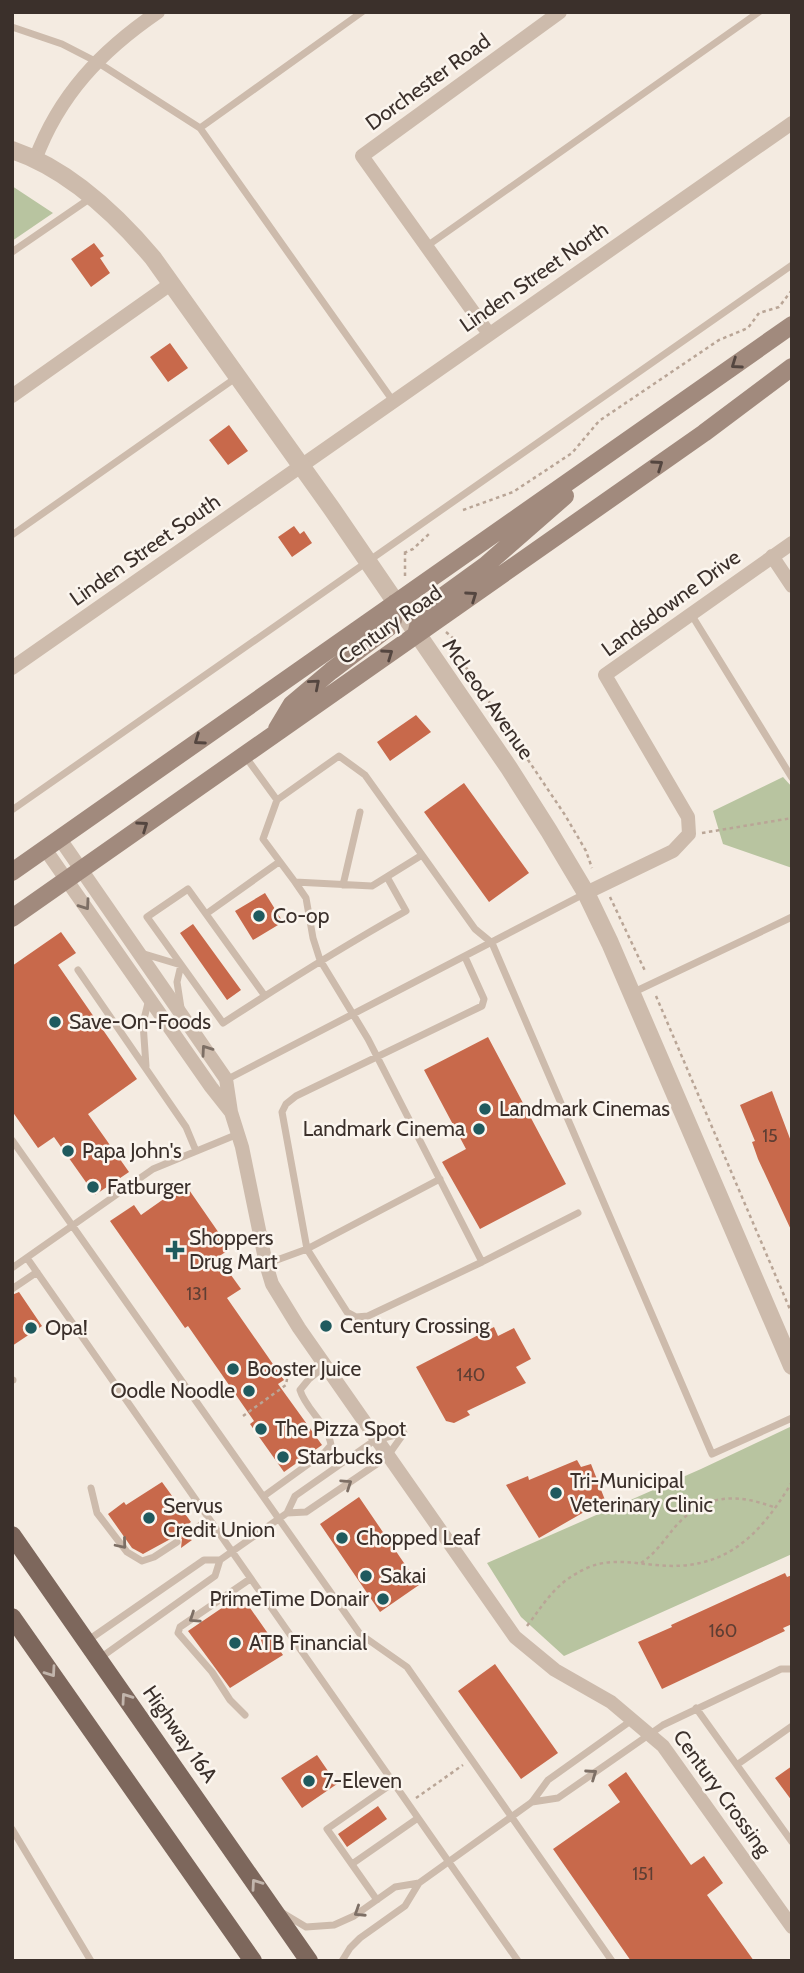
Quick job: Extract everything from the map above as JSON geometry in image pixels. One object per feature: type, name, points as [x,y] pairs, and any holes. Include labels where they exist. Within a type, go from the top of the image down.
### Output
[{"type":"main road","name":"Century Road","points":[[12,872],[792,325]]},
{"type":"main road","name":"Century Road","points":[[12,918],[693,441],[792,367]]},
{"type":"main road","points":[[416,635],[421,615],[428,607],[486,565],[637,434]]},
{"type":"main road","points":[[272,736],[292,704],[389,627],[393,620],[395,603]]},
{"type":"main road","name":"Highway 16A","points":[[12,1535],[309,1961]]},
{"type":"main road","points":[[12,1616],[253,1961]]},
{"type":"street","points":[[35,160],[44,134],[61,103],[116,43],[158,12]]},
{"type":"street","name":"Dorchester Road","points":[[489,334],[362,156],[559,12]]},
{"type":"street","name":"Linden Street North","points":[[301,466],[792,123]]},
{"type":"street","name":"McLeod Avenue","points":[[12,150],[35,160],[92,196],[133,234],[172,283],[367,561],[550,831],[586,893],[792,1366]]},
{"type":"street","points":[[12,396],[172,283]]},
{"type":"street","name":"Linden Street South","points":[[12,668],[301,466]]},
{"type":"street","points":[[772,556],[792,543]]},
{"type":"street","name":"Landsdowne Drive","points":[[689,834],[688,817],[605,676],[772,556],[792,586]]},
{"type":"street","points":[[586,893],[673,851],[689,834]]},
{"type":"street","name":"Century Crossing","points":[[52,844],[150,998],[231,1112]]},
{"type":"street","name":"Century Crossing","points":[[74,875],[138,952],[226,1079],[265,1264],[272,1284],[387,1457],[515,1637],[555,1670],[611,1702],[663,1746],[790,1921]]},
{"type":"lane","points":[[200,128],[362,12]]},
{"type":"lane","points":[[426,246],[760,12]]},
{"type":"lane","points":[[12,27],[62,44],[97,62],[200,128],[393,402]]},
{"type":"lane","points":[[12,252],[92,196]]},
{"type":"lane","points":[[12,810],[792,265]]},
{"type":"lane","points":[[12,535],[237,377]]},
{"type":"lane","points":[[691,614],[792,778]]},
{"type":"lane","points":[[245,755],[277,800]]},
{"type":"lane","points":[[482,1262],[354,1014],[320,960],[306,898],[263,839],[277,800],[339,756],[365,775],[475,929],[492,943],[712,1454],[792,1418]]},
{"type":"lane","points":[[343,885],[360,812]]},
{"type":"lane","points":[[295,882],[372,886],[422,855]]},
{"type":"lane","points":[[206,914],[279,862]]},
{"type":"lane","points":[[265,996],[188,889],[147,917],[223,1023],[265,996],[320,960],[407,911],[387,877]]},
{"type":"lane","points":[[211,1087],[586,893]]},
{"type":"lane","points":[[631,993],[792,917]]},
{"type":"lane","points":[[138,952],[181,965]]},
{"type":"lane","points":[[465,957],[481,987],[484,999],[482,1006],[296,1096],[286,1104],[282,1112],[307,1249],[347,1312],[356,1317],[368,1315],[482,1262],[578,1213]]},
{"type":"lane","points":[[181,965],[177,982],[182,1016]]},
{"type":"lane","points":[[78,970],[186,1127],[195,1152]]},
{"type":"lane","points":[[147,1069],[143,1023],[150,998]]},
{"type":"lane","points":[[12,1268],[153,1169],[238,1134]]},
{"type":"lane","points":[[12,1140],[360,1634],[407,1667],[612,1961]]},
{"type":"lane","points":[[265,1264],[307,1249],[440,1179]]},
{"type":"lane","points":[[27,1258],[518,1961]]},
{"type":"lane","points":[[12,1289],[37,1272]]},
{"type":"lane","points":[[264,1496],[331,1445],[330,1437],[303,1400],[300,1390],[325,1366]]},
{"type":"lane","points":[[87,1641],[204,1560],[220,1560],[287,1513],[306,1512],[387,1457],[404,1433],[376,1440],[295,1496],[287,1513]]},
{"type":"lane","points":[[90,1488],[97,1513],[127,1552],[142,1561],[154,1558],[177,1542]]},
{"type":"lane","points":[[188,1534],[209,1519]]},
{"type":"lane","points":[[99,1658],[215,1576],[220,1560]]},
{"type":"lane","points":[[245,1715],[230,1700],[212,1672],[178,1633],[180,1627],[250,1579]]},
{"type":"lane","points":[[531,1802],[558,1798],[650,1733],[696,1708],[781,1669],[792,1669]]},
{"type":"lane","points":[[696,1708],[792,1842]]},
{"type":"lane","points":[[342,1961],[360,1938],[405,1906],[419,1883],[512,1817],[531,1802],[548,1780],[634,1719]]},
{"type":"lane","points":[[738,1764],[792,1726]]},
{"type":"lane","points":[[377,1900],[327,1829],[393,1783]]},
{"type":"lane","points":[[352,1864],[418,1818]]},
{"type":"lane","points":[[12,1829],[91,1961]]},
{"type":"lane","points":[[272,1906],[306,1927],[334,1925],[354,1916],[395,1887],[419,1883]]},
{"type":"path","points":[[461,511],[513,492],[572,453],[599,421],[719,340],[748,328],[759,313],[779,307],[792,290]]},
{"type":"path","points":[[385,548],[405,552],[413,549],[436,529]]},
{"type":"path","points":[[403,573],[405,552]]},
{"type":"path","points":[[448,636],[454,639],[453,648],[565,814],[586,851],[592,870]]},
{"type":"path","points":[[689,834],[792,818]]},
{"type":"path","points":[[611,900],[651,984],[792,1314]]},
{"type":"path","points":[[243,1416],[286,1385],[288,1373],[300,1366]]},
{"type":"path","points":[[526,1627],[551,1592],[575,1575],[598,1564],[610,1562],[683,1566],[730,1551],[755,1534],[792,1482]]},
{"type":"path","points":[[639,1564],[651,1555],[682,1520],[712,1502],[738,1497],[749,1498],[776,1508]]},
{"type":"path","points":[[408,1804],[471,1759]]},
{"type":"green space","points":[[12,186],[53,213],[12,241]]},
{"type":"green space","points":[[783,777],[792,787],[792,868],[723,844],[713,811]]},
{"type":"green space","points":[[792,1426],[792,1554],[564,1656],[521,1617],[487,1563],[701,1469]]},
{"type":"building","points":[[94,243],[104,256],[100,258],[110,273],[91,287],[71,259]]},
{"type":"building","points":[[170,343],[188,368],[168,382],[150,357]]},
{"type":"building","points":[[229,425],[248,451],[228,465],[209,440]]},
{"type":"building","points":[[294,526],[300,534],[304,531],[312,543],[292,557],[278,537]]},
{"type":"building","points":[[416,715],[431,732],[390,761],[377,742]]},
{"type":"building","points":[[464,783],[529,873],[489,902],[424,812]]},
{"type":"building","name":"Co-op","points":[[265,893],[283,922],[253,940],[235,911]]},
{"type":"building","name":"Co-op","points":[[193,924],[241,990],[227,1000],[180,933]]},
{"type":"building","name":"Save-On-Foods","points":[[61,932],[76,953],[58,965],[137,1079],[88,1114],[129,1172],[95,1195],[54,1137],[38,1148],[12,1111],[12,966]]},
{"type":"building","name":"Landmark Cinemas","points":[[488,1037],[566,1184],[480,1229],[442,1162],[466,1149],[424,1070]]},
{"type":"building","points":[[772,1091],[792,1144],[792,1232],[758,1159],[752,1142],[755,1141],[740,1105]]},
{"type":"building","points":[[185,1184],[230,1249],[218,1257],[241,1289],[227,1298],[284,1380],[278,1384],[322,1445],[284,1472],[250,1424],[254,1421],[110,1221],[134,1205],[141,1215]]},
{"type":"building","points":[[19,1292],[42,1326],[12,1346],[12,1295]]},
{"type":"building","points":[[494,1327],[498,1336],[514,1328],[531,1359],[516,1367],[526,1383],[467,1411],[470,1415],[454,1423],[446,1421],[416,1367]]},
{"type":"building","name":"Tri-Municipal Veterinary Clinic","points":[[577,1460],[581,1467],[591,1464],[605,1500],[539,1538],[506,1485],[528,1476],[529,1480]]},
{"type":"building","name":"Servus Credit Union","points":[[162,1482],[191,1522],[183,1528],[183,1537],[192,1540],[181,1548],[182,1539],[176,1536],[143,1554],[132,1548],[108,1514],[124,1502],[126,1505]]},
{"type":"building","points":[[359,1497],[419,1585],[380,1612],[320,1524]]},
{"type":"building","points":[[785,1573],[787,1577],[792,1575],[792,1624],[783,1628],[785,1631],[662,1689],[638,1642]]},
{"type":"building","name":"ATB Financial","points":[[241,1595],[283,1655],[230,1688],[188,1631]]},
{"type":"building","points":[[495,1664],[558,1753],[521,1779],[458,1691]]},
{"type":"building","name":"7-Eleven","points":[[317,1755],[337,1784],[302,1808],[281,1778]]},
{"type":"building","points":[[792,1766],[792,1801],[775,1778]]},
{"type":"building","points":[[626,1772],[691,1865],[704,1856],[723,1883],[707,1895],[754,1961],[631,1961],[553,1849],[620,1802],[608,1785]]},
{"type":"building","points":[[378,1806],[387,1819],[347,1847],[338,1834]]},
{"type":"place","name":"Co-op","points":[[259,916]]},
{"type":"place","name":"Save-On-Foods","points":[[55,1022]]},
{"type":"place","name":"Landmark Cinemas","points":[[485,1109]]},
{"type":"place","name":"Landmark Cinema","points":[[479,1129]]},
{"type":"place","name":"Papa John's","points":[[68,1151]]},
{"type":"place","name":"Fatburger","points":[[93,1187]]},
{"type":"place","name":"Shoppers Drug Mart","points":[[175,1250]]},
{"type":"place","name":"Century Crossing","points":[[326,1326]]},
{"type":"place","name":"Opa!","points":[[31,1328]]},
{"type":"place","name":"Booster Juice","points":[[233,1369]]},
{"type":"place","name":"Oodle Noodle","points":[[249,1391]]},
{"type":"place","name":"The Pizza Spot","points":[[261,1429]]},
{"type":"place","name":"Starbucks","points":[[283,1457]]},
{"type":"place","name":"Tri-Municipal Veterinary Clinic","points":[[556,1493]]},
{"type":"place","name":"Servus Credit Union","points":[[149,1518]]},
{"type":"place","name":"Chopped Leaf","points":[[342,1538]]},
{"type":"place","name":"Sakai","points":[[366,1576]]},
{"type":"place","name":"PrimeTime Donair","points":[[383,1599]]},
{"type":"place","name":"ATB Financial","points":[[235,1643]]},
{"type":"place","name":"7-Eleven","points":[[309,1781]]}]
